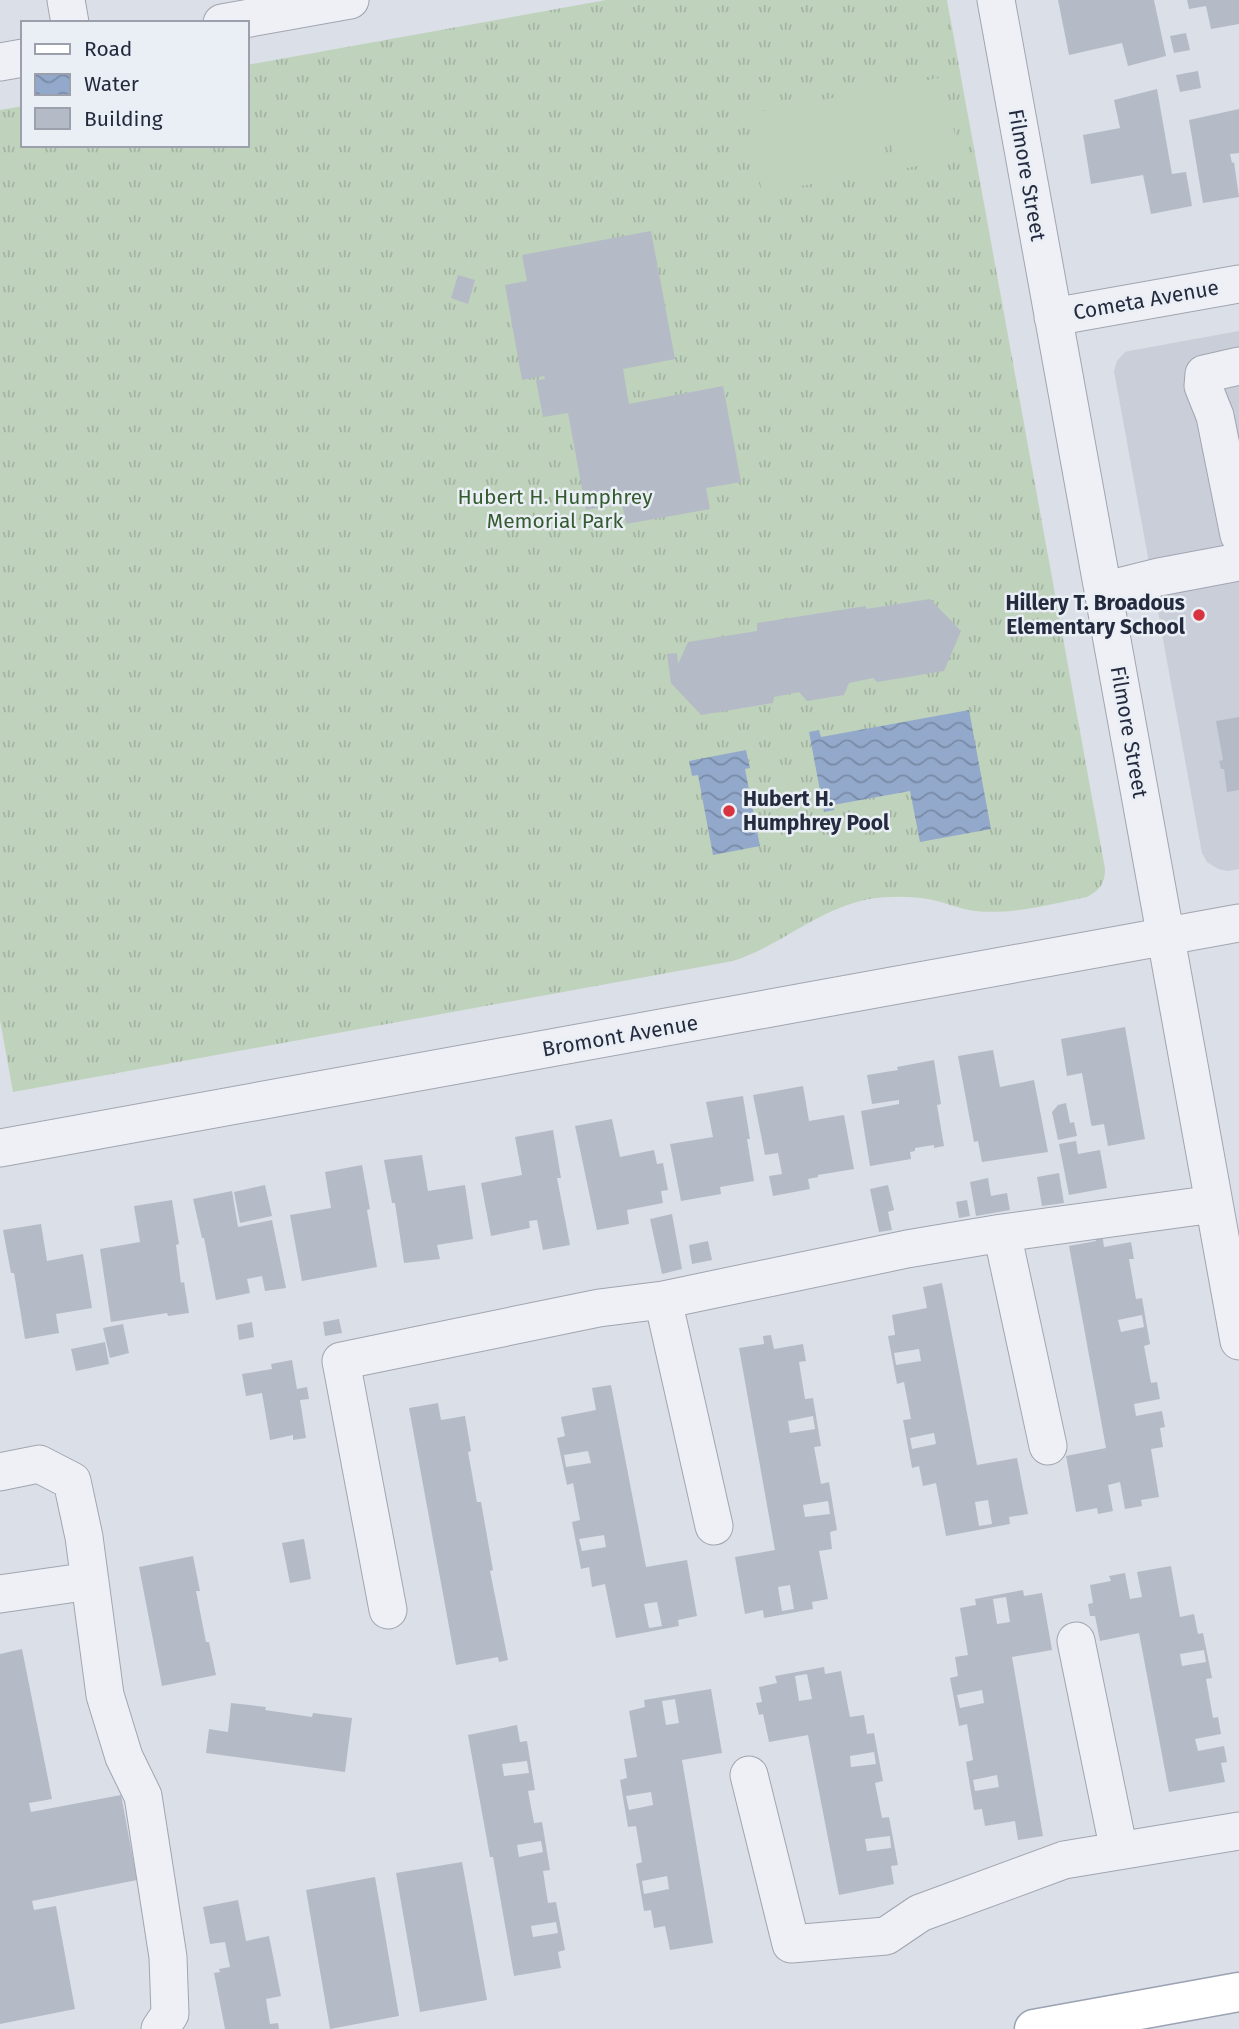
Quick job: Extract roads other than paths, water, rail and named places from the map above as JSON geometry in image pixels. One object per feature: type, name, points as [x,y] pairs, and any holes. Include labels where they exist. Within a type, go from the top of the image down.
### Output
[{"type":"main road","points":[[1034,2029],[1239,1992]]},
{"type":"street","points":[[66,0],[70,21]]},
{"type":"street","points":[[233,21],[350,0]]},
{"type":"street","name":"Filmore Street","points":[[996,0],[1238,1326]]},
{"type":"street","points":[[0,62],[21,58]]},
{"type":"street","name":"Cometa Avenue","points":[[1053,317],[1239,284]]},
{"type":"street","points":[[1239,366],[1204,374],[1203,386],[1215,416],[1239,535]]},
{"type":"street","points":[[1103,591],[1239,562]]},
{"type":"street","name":"Bromont Avenue","points":[[0,1148],[1239,923]]},
{"type":"street","points":[[388,1610],[341,1361],[599,1308],[663,1300],[906,1249],[1214,1204]]},
{"type":"street","points":[[1002,1233],[1048,1446]]},
{"type":"street","points":[[663,1300],[714,1526]]},
{"type":"street","points":[[0,1472],[39,1464],[72,1481],[90,1581],[105,1695],[124,1757],[144,1796],[168,1956],[170,2014],[160,2029]]},
{"type":"street","points":[[0,1594],[90,1581]]},
{"type":"street","points":[[1076,1642],[1119,1851]]},
{"type":"street","points":[[749,1775],[791,1944],[886,1936],[920,1913],[1064,1860],[1239,1831]]},
{"type":"water","points":[[969,710],[991,829],[920,842],[910,791],[833,805],[834,810],[824,812],[809,732],[819,730],[821,737]]},
{"type":"water","name":"Hubert H. Humphrey Pool","points":[[746,750],[750,768],[745,769],[760,846],[713,855],[698,775],[692,776],[689,761]]},
{"type":"place","name":"Hillery T. Broadous Elementary School","points":[[1199,615]]},
{"type":"place","name":"Hubert H. Humphrey Pool","points":[[729,811]]},
{"type":"park label","name":"Hubert H. Humphrey Memorial Park","points":[[555,509]]}]
